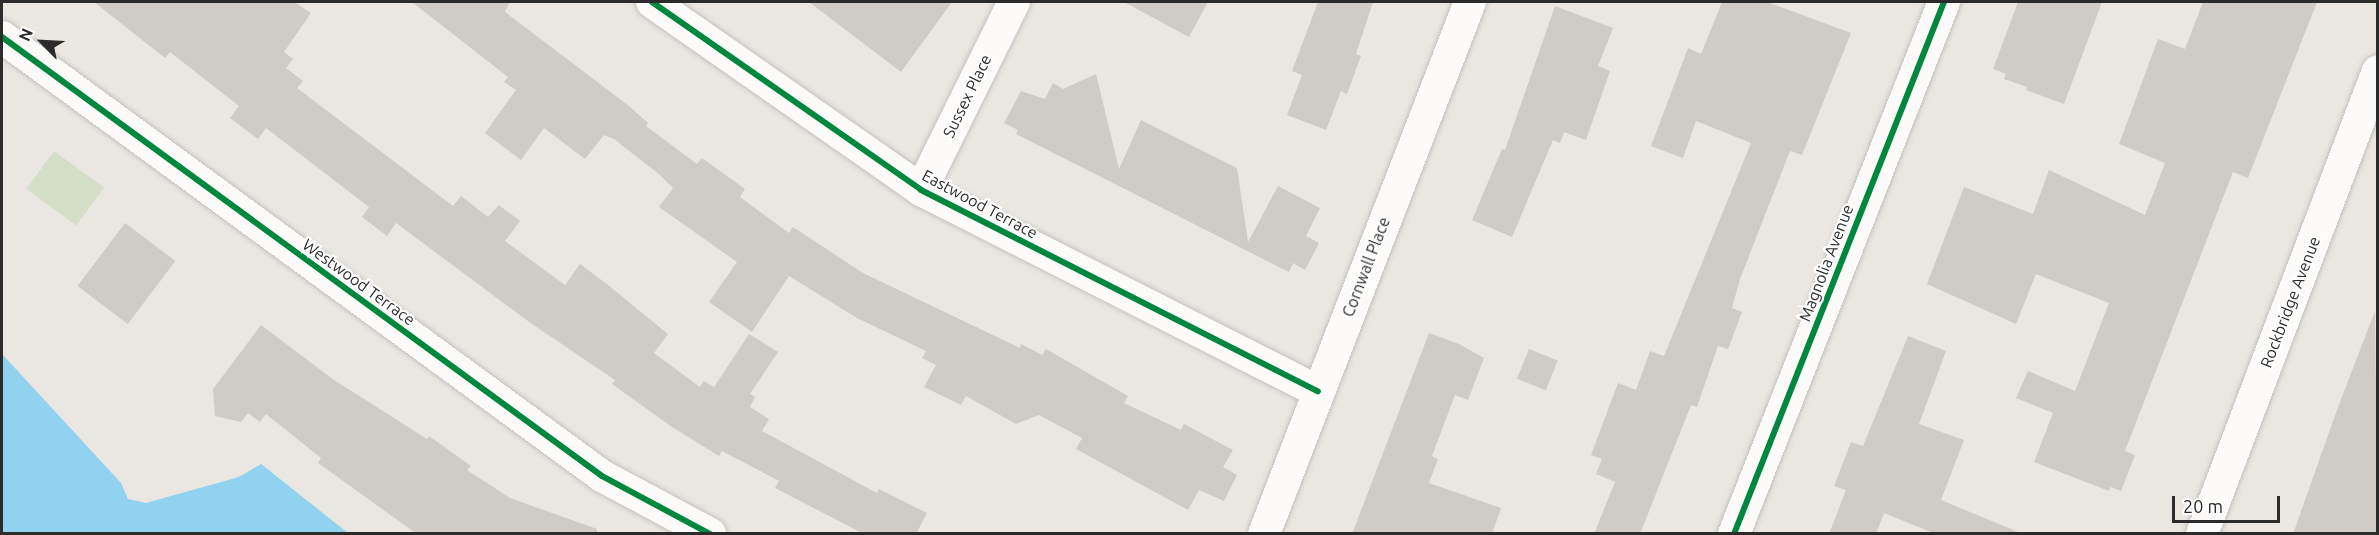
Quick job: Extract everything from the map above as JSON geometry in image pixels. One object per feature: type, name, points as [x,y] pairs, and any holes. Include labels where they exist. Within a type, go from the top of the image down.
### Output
[{"type":"street","name":"Eastwood Terrace","points":[[652,2],[921,190],[1318,391]]},
{"type":"street","name":"Sussex Place","points":[[921,190],[1014,2]]},
{"type":"street","name":"Cornwall Place","points":[[1264,534],[1470,2]]},
{"type":"street","name":"Magnolia Avenue","points":[[1734,534],[1944,2]]},
{"type":"street","name":"Westwood Terrace","points":[[2,37],[602,476],[710,534]]},
{"type":"street","name":"Rockbridge Avenue","points":[[2202,534],[2378,71]]},
{"type":"green space","points":[[54,151],[104,187],[77,225],[26,189]]},
{"type":"water","points":[[2,354],[121,483],[128,499],[146,503],[239,477],[261,464],[348,533],[2,533]]},
{"type":"building","points":[[94,2],[294,2],[311,13],[284,52],[293,59],[286,68],[303,81],[297,88],[453,206],[461,196],[488,217],[499,205],[520,221],[505,241],[565,285],[580,264],[668,334],[654,353],[700,387],[704,381],[714,387],[749,334],[778,352],[750,394],[755,397],[750,407],[769,419],[762,431],[877,493],[879,489],[927,513],[916,534],[864,534],[775,488],[779,481],[722,451],[719,456],[672,427],[612,384],[615,380],[532,324],[396,223],[387,236],[362,217],[369,207],[266,128],[258,139],[230,118],[239,106],[170,52],[165,58]]},
{"type":"building","points":[[412,2],[510,2],[505,12],[629,106],[648,123],[646,126],[697,164],[702,158],[745,189],[740,197],[789,233],[793,227],[863,273],[1020,348],[1021,344],[1042,355],[1046,349],[1128,396],[1124,403],[1181,430],[1184,424],[1233,450],[1223,467],[1237,475],[1224,501],[1199,490],[1188,510],[1076,449],[1082,438],[1039,415],[1016,424],[966,396],[961,405],[924,387],[936,365],[922,358],[926,351],[857,318],[789,276],[752,332],[709,302],[737,262],[659,207],[673,188],[660,175],[614,139],[604,135],[585,159],[544,128],[521,160],[485,133],[516,90],[504,82],[508,77]]},
{"type":"building","points":[[809,2],[952,2],[901,72]]},
{"type":"building","points":[[1124,2],[1208,2],[1189,37]]},
{"type":"building","points":[[1318,2],[1373,2],[1356,54],[1361,56],[1347,94],[1341,91],[1326,130],[1287,115],[1302,75],[1292,71]]},
{"type":"building","points":[[1722,2],[1767,2],[1851,33],[1802,155],[1790,151],[1740,279],[1732,308],[1742,312],[1728,349],[1718,346],[1697,407],[1691,405],[1640,534],[1594,534],[1615,482],[1596,474],[1602,459],[1591,455],[1618,383],[1636,390],[1650,351],[1664,356],[1751,143],[1696,121],[1683,158],[1651,146],[1688,48],[1701,54]]},
{"type":"building","points":[[2018,2],[2102,2],[2064,104],[2026,90],[2027,87],[2004,79],[2006,74],[1993,69]]},
{"type":"building","points":[[2203,2],[2317,2],[2248,178],[2233,172],[2125,451],[2135,455],[2121,491],[2111,487],[2109,491],[2034,462],[2053,413],[2016,398],[2028,371],[2075,391],[2109,303],[2036,274],[2016,324],[1927,284],[1964,187],[2033,214],[2049,170],[2145,215],[2165,163],[2119,144],[2158,39],[2185,49]]},
{"type":"building","points":[[1555,6],[1613,28],[1598,66],[1610,71],[1586,140],[1564,132],[1560,143],[1553,140],[1512,237],[1472,220],[1502,149],[1505,150]]},
{"type":"building","points":[[1096,74],[1119,169],[1141,120],[1237,168],[1248,242],[1278,186],[1320,208],[1306,236],[1319,243],[1305,270],[1293,263],[1289,272],[1016,134],[1018,130],[1004,123],[1021,91],[1045,99],[1053,83],[1063,89]]},
{"type":"building","points":[[125,223],[175,261],[128,324],[77,286]]},
{"type":"building","points":[[2375,311],[2378,534],[2293,534],[2338,407]]},
{"type":"building","points":[[261,325],[334,380],[427,439],[429,436],[471,466],[467,470],[510,498],[597,529],[597,534],[417,534],[318,463],[321,458],[266,414],[260,422],[248,413],[241,422],[215,416],[213,389]]},
{"type":"building","points":[[1429,333],[1459,344],[1484,358],[1468,400],[1455,395],[1432,456],[1438,459],[1429,483],[1501,508],[1492,534],[1352,534]]},
{"type":"building","points":[[1908,336],[1946,351],[1919,424],[1964,440],[1941,500],[2023,534],[1936,534],[1884,513],[1876,534],[1829,534],[1846,490],[1834,486],[1851,442],[1863,446]]},
{"type":"building","points":[[1529,349],[1558,361],[1546,390],[1517,379]]},
{"type":"cycle path","points":[[652,2],[921,190],[1318,391]]},
{"type":"cycle path","points":[[1734,534],[1944,2]]},
{"type":"cycle path","points":[[2,37],[602,476],[710,534]]}]
